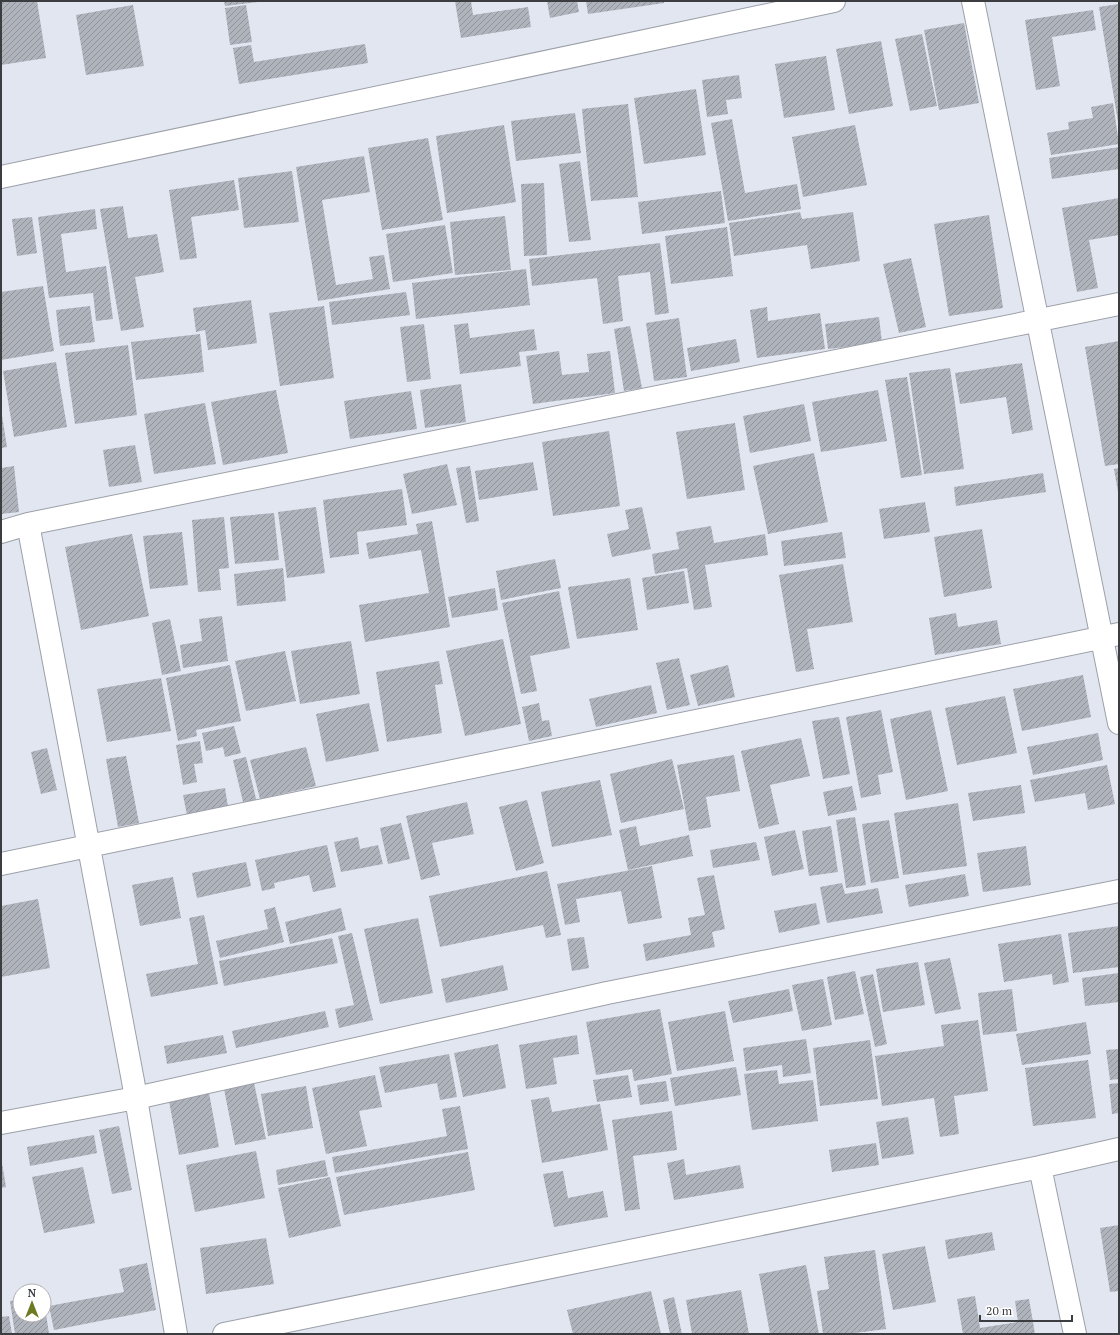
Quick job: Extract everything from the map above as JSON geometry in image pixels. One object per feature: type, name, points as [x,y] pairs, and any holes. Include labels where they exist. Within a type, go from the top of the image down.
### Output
[{"type":"street","points":[[1,177],[834,1]]},
{"type":"street","points":[[973,1],[1038,320],[1110,636],[1119,723]]},
{"type":"street","points":[[1,532],[28,524],[1119,304]]},
{"type":"street","points":[[28,524],[136,1098],[176,1334]]},
{"type":"street","points":[[1,864],[1110,636]]},
{"type":"street","points":[[1,1123],[136,1098],[607,993],[1119,891]]},
{"type":"street","points":[[224,1334],[1040,1167],[1119,1149]]},
{"type":"street","points":[[1040,1167],[1075,1334]]},
{"type":"building","points":[[1,1],[37,1],[46,58],[1,65]]},
{"type":"building","points":[[224,1],[258,1],[258,2],[225,6]]},
{"type":"building","points":[[455,1],[471,1],[473,15],[528,7],[531,27],[461,38]]},
{"type":"building","points":[[547,1],[577,1],[579,12],[550,18]]},
{"type":"building","points":[[586,1],[664,1],[664,3],[588,14]]},
{"type":"building","points":[[1119,4],[1119,122],[1118,122],[1099,7]]},
{"type":"building","points":[[133,5],[144,66],[86,75],[76,15]]},
{"type":"building","points":[[246,5],[252,42],[230,45],[225,8]]},
{"type":"building","points":[[1093,10],[1096,30],[1052,37],[1060,86],[1036,90],[1025,20]]},
{"type":"building","points":[[964,23],[979,103],[939,110],[924,30]]},
{"type":"building","points":[[922,34],[937,106],[910,111],[895,39]]},
{"type":"building","points":[[881,41],[893,106],[849,114],[836,49]]},
{"type":"building","points":[[365,44],[368,63],[239,84],[233,48],[251,45],[254,62]]},
{"type":"building","points":[[826,56],[835,110],[784,118],[775,64]]},
{"type":"building","points":[[739,75],[742,98],[726,100],[728,114],[707,117],[702,80]]},
{"type":"building","points":[[696,89],[706,155],[644,164],[634,98]]},
{"type":"building","points":[[1113,103],[1119,144],[1051,155],[1047,133],[1069,129],[1068,122],[1093,118],[1091,107]]},
{"type":"building","points":[[628,104],[638,197],[591,201],[582,109]]},
{"type":"building","points":[[575,113],[581,153],[516,161],[511,121]]},
{"type":"building","points":[[732,119],[745,193],[797,184],[801,209],[728,221],[711,123]]},
{"type":"building","points":[[504,125],[516,202],[447,213],[436,136]]},
{"type":"building","points":[[855,125],[867,185],[803,197],[792,137]]},
{"type":"building","points":[[428,138],[443,220],[382,230],[368,148]]},
{"type":"building","points":[[1119,147],[1119,169],[1052,179],[1049,158]]},
{"type":"building","points":[[364,156],[370,192],[322,200],[336,285],[373,279],[369,257],[384,255],[390,289],[318,301],[296,167]]},
{"type":"building","points":[[580,161],[591,240],[569,242],[559,164]]},
{"type":"building","points":[[292,171],[299,222],[244,228],[238,178]]},
{"type":"building","points":[[234,180],[239,210],[191,217],[197,258],[180,260],[169,190]]},
{"type":"building","points":[[544,183],[547,255],[524,256],[521,184]]},
{"type":"building","points":[[721,191],[725,223],[642,234],[638,202]]},
{"type":"building","points":[[1119,198],[1119,235],[1089,240],[1098,288],[1077,292],[1062,208]]},
{"type":"building","points":[[123,206],[128,238],[157,234],[164,272],[135,277],[144,327],[121,331],[100,209]]},
{"type":"building","points":[[95,209],[97,229],[61,234],[66,272],[106,266],[113,319],[96,321],[93,293],[49,298],[38,217]]},
{"type":"building","points":[[800,212],[802,219],[853,212],[860,261],[811,269],[807,245],[734,256],[729,223]]},
{"type":"building","points":[[989,215],[1003,308],[949,316],[934,224]]},
{"type":"building","points":[[505,216],[511,270],[455,275],[450,222]]},
{"type":"building","points":[[32,217],[37,253],[17,256],[12,219]]},
{"type":"building","points":[[445,225],[453,273],[393,282],[386,234]]},
{"type":"building","points":[[727,227],[733,276],[671,284],[665,236]]},
{"type":"building","points":[[660,243],[669,313],[655,315],[650,272],[618,276],[623,321],[603,324],[597,278],[532,286],[529,259]]},
{"type":"building","points":[[911,258],[926,327],[899,333],[883,264]]},
{"type":"building","points":[[526,269],[530,305],[416,319],[412,283]]},
{"type":"building","points":[[43,286],[54,351],[1,360],[1,292]]},
{"type":"building","points":[[406,292],[410,315],[332,325],[329,302]]},
{"type":"building","points":[[251,300],[257,343],[208,350],[205,330],[196,332],[193,308]]},
{"type":"building","points":[[90,306],[95,342],[60,346],[56,310]]},
{"type":"building","points":[[324,306],[334,378],[280,386],[269,313]]},
{"type":"building","points":[[767,307],[768,321],[820,313],[825,349],[757,358],[750,310]]},
{"type":"building","points":[[879,317],[882,343],[828,349],[825,324]]},
{"type":"building","points":[[679,318],[687,377],[654,381],[646,323]]},
{"type":"building","points":[[468,323],[470,338],[534,329],[537,350],[519,352],[521,366],[460,374],[454,325]]},
{"type":"building","points":[[424,324],[431,379],[407,382],[400,327]]},
{"type":"building","points":[[630,326],[642,388],[624,391],[614,329]]},
{"type":"building","points":[[200,334],[204,372],[136,380],[131,342]]},
{"type":"building","points":[[736,339],[740,362],[691,371],[687,348]]},
{"type":"building","points":[[1119,341],[1119,464],[1105,466],[1085,347]]},
{"type":"building","points":[[128,345],[137,415],[75,424],[65,353]]},
{"type":"building","points":[[559,351],[562,375],[589,372],[587,354],[610,351],[615,393],[533,404],[526,356]]},
{"type":"building","points":[[56,362],[67,427],[14,437],[3,371]]},
{"type":"building","points":[[1022,363],[1033,430],[1012,434],[1006,397],[960,404],[955,373]]},
{"type":"building","points":[[950,368],[964,469],[924,474],[909,373]]},
{"type":"building","points":[[907,377],[922,475],[901,478],[885,380]]},
{"type":"building","points":[[461,384],[466,422],[425,428],[420,390]]},
{"type":"building","points":[[276,390],[288,453],[223,465],[211,402]]},
{"type":"building","points":[[878,390],[887,441],[821,452],[812,402]]},
{"type":"building","points":[[411,391],[417,429],[350,439],[344,401]]},
{"type":"building","points":[[205,403],[216,464],[154,474],[144,414]]},
{"type":"building","points":[[804,404],[811,441],[750,453],[743,416]]},
{"type":"building","points":[[1,409],[7,447],[1,448]]},
{"type":"building","points":[[735,423],[745,490],[687,499],[676,432]]},
{"type":"building","points":[[609,431],[620,506],[553,516],[542,442]]},
{"type":"building","points":[[135,445],[142,482],[109,487],[103,450]]},
{"type":"building","points":[[814,453],[828,522],[768,534],[753,466]]},
{"type":"building","points":[[533,462],[538,490],[479,500],[475,471]]},
{"type":"building","points":[[447,464],[457,505],[412,514],[403,474]]},
{"type":"building","points":[[14,466],[19,512],[1,514],[1,468]]},
{"type":"building","points":[[470,466],[479,521],[466,523],[456,468]]},
{"type":"building","points":[[1119,468],[1119,492],[1118,492],[1114,469]]},
{"type":"building","points":[[1043,473],[1046,492],[956,506],[954,487]]},
{"type":"building","points":[[402,489],[407,525],[357,532],[359,554],[330,558],[323,500]]},
{"type":"building","points":[[925,502],[930,532],[884,539],[879,509]]},
{"type":"building","points":[[316,507],[325,573],[287,578],[278,512]]},
{"type":"building","points":[[642,507],[651,549],[612,557],[607,534],[629,529],[625,510]]},
{"type":"building","points":[[274,513],[279,560],[235,564],[230,517]]},
{"type":"building","points":[[224,517],[229,568],[219,569],[221,590],[198,592],[192,520]]},
{"type":"building","points":[[432,521],[450,627],[365,642],[359,605],[429,593],[421,550],[369,559],[366,543],[418,534],[416,524]]},
{"type":"building","points":[[711,526],[714,543],[765,534],[768,555],[705,565],[712,607],[694,610],[687,568],[655,574],[652,554],[679,549],[676,532]]},
{"type":"building","points":[[982,529],[992,588],[944,597],[934,537]]},
{"type":"building","points":[[182,532],[188,585],[150,589],[143,536]]},
{"type":"building","points":[[842,532],[846,558],[784,566],[781,541]]},
{"type":"building","points":[[132,534],[149,616],[81,630],[65,547]]},
{"type":"building","points":[[555,559],[561,588],[501,600],[496,571]]},
{"type":"building","points":[[843,564],[853,622],[807,629],[814,669],[796,672],[779,575]]},
{"type":"building","points":[[283,568],[286,601],[237,606],[234,574]]},
{"type":"building","points":[[684,571],[689,603],[647,610],[642,578]]},
{"type":"building","points":[[630,578],[638,630],[577,639],[568,587]]},
{"type":"building","points":[[495,588],[498,610],[452,618],[448,597]]},
{"type":"building","points":[[559,591],[570,648],[530,656],[537,691],[521,694],[502,603]]},
{"type":"building","points":[[956,613],[958,627],[997,620],[1001,644],[935,655],[929,618]]},
{"type":"building","points":[[222,616],[228,661],[183,668],[180,645],[202,641],[199,619]]},
{"type":"building","points":[[170,619],[181,671],[162,675],[152,623]]},
{"type":"building","points":[[503,639],[521,724],[465,736],[446,651]]},
{"type":"building","points":[[351,641],[360,694],[300,704],[291,651]]},
{"type":"building","points":[[285,651],[296,701],[246,711],[235,661]]},
{"type":"building","points":[[679,658],[690,705],[667,710],[656,663]]},
{"type":"building","points":[[439,661],[443,684],[435,685],[442,733],[387,742],[376,672]]},
{"type":"building","points":[[230,665],[241,721],[196,730],[197,736],[178,741],[166,678]]},
{"type":"building","points":[[728,665],[735,697],[698,706],[690,675]]},
{"type":"building","points":[[1083,675],[1091,717],[1022,731],[1013,689]]},
{"type":"building","points":[[161,678],[171,731],[107,742],[97,689]]},
{"type":"building","points":[[651,685],[657,713],[596,727],[589,699]]},
{"type":"building","points":[[1005,696],[1017,753],[957,765],[945,708]]},
{"type":"building","points":[[369,703],[379,751],[326,762],[316,714]]},
{"type":"building","points":[[539,703],[542,721],[549,720],[552,736],[529,741],[522,707]]},
{"type":"building","points":[[881,710],[893,772],[878,775],[881,794],[861,798],[846,717]]},
{"type":"building","points":[[931,710],[948,791],[906,800],[890,719]]},
{"type":"building","points":[[839,717],[850,774],[823,779],[812,721]]},
{"type":"building","points":[[234,726],[241,753],[225,757],[223,747],[206,751],[202,733]]},
{"type":"building","points":[[1098,733],[1103,760],[1033,775],[1027,747]]},
{"type":"building","points":[[801,738],[810,776],[770,785],[779,824],[759,829],[741,751]]},
{"type":"building","points":[[200,741],[203,763],[194,764],[197,782],[183,785],[176,745]]},
{"type":"building","points":[[306,747],[316,786],[260,799],[250,760]]},
{"type":"building","points":[[47,748],[57,790],[41,794],[31,752]]},
{"type":"building","points":[[734,755],[740,791],[706,797],[711,827],[689,831],[677,765]]},
{"type":"building","points":[[126,756],[139,823],[118,827],[106,759]]},
{"type":"building","points":[[246,757],[257,803],[244,806],[233,760]]},
{"type":"building","points":[[672,759],[684,809],[621,823],[610,774]]},
{"type":"building","points":[[1107,765],[1115,804],[1088,810],[1085,793],[1035,802],[1030,780]]},
{"type":"building","points":[[600,780],[612,835],[552,847],[541,792]]},
{"type":"building","points":[[1021,785],[1025,813],[973,821],[968,793]]},
{"type":"building","points":[[852,786],[857,810],[828,816],[823,792]]},
{"type":"building","points":[[225,788],[228,807],[187,815],[183,795]]},
{"type":"building","points":[[527,800],[544,863],[516,871],[499,807]]},
{"type":"building","points":[[467,802],[474,834],[432,843],[440,875],[421,880],[406,816]]},
{"type":"building","points":[[958,803],[967,866],[903,875],[894,813]]},
{"type":"building","points":[[855,817],[866,885],[846,888],[836,820]]},
{"type":"building","points":[[889,820],[899,878],[871,883],[862,824]]},
{"type":"building","points":[[401,823],[410,859],[388,864],[380,828]]},
{"type":"building","points":[[636,826],[640,846],[689,835],[693,856],[628,870],[619,830]]},
{"type":"building","points":[[831,826],[838,872],[809,876],[802,831]]},
{"type":"building","points":[[795,830],[804,869],[772,876],[764,837]]},
{"type":"building","points":[[358,837],[360,849],[378,845],[383,864],[341,872],[334,842]]},
{"type":"building","points":[[756,842],[760,860],[713,868],[710,850]]},
{"type":"building","points":[[327,845],[336,887],[313,892],[309,875],[274,883],[275,888],[262,891],[255,860]]},
{"type":"building","points":[[1026,846],[1031,885],[983,892],[977,853]]},
{"type":"building","points":[[246,862],[251,886],[197,898],[192,873]]},
{"type":"building","points":[[652,866],[662,918],[628,924],[621,891],[576,899],[580,922],[565,925],[557,884]]},
{"type":"building","points":[[547,871],[561,935],[546,938],[543,925],[440,947],[429,896]]},
{"type":"building","points":[[965,874],[969,896],[909,907],[905,885]]},
{"type":"building","points":[[714,875],[725,929],[712,932],[715,947],[646,961],[643,944],[691,935],[688,918],[705,915],[697,878]]},
{"type":"building","points":[[173,877],[181,918],[140,926],[132,885]]},
{"type":"building","points":[[842,883],[845,894],[878,888],[883,913],[827,923],[820,887]]},
{"type":"building","points":[[38,899],[50,968],[1,977],[1,906]]},
{"type":"building","points":[[816,903],[820,924],[779,933],[774,911]]},
{"type":"building","points":[[275,907],[284,942],[220,958],[216,941],[268,929],[264,910]]},
{"type":"building","points":[[341,908],[346,930],[290,944],[285,922]]},
{"type":"building","points":[[204,915],[218,984],[151,997],[146,974],[198,964],[189,918]]},
{"type":"building","points":[[418,918],[433,993],[380,1004],[364,929]]},
{"type":"building","points":[[1119,926],[1119,967],[1073,973],[1068,933]]},
{"type":"building","points":[[352,933],[373,1020],[339,1028],[335,1009],[354,1005],[338,936]]},
{"type":"building","points":[[1061,934],[1069,982],[1053,985],[1052,974],[1004,982],[998,944]]},
{"type":"building","points":[[584,937],[589,968],[572,971],[567,939]]},
{"type":"building","points":[[332,938],[338,963],[224,986],[219,961]]},
{"type":"building","points":[[950,958],[961,1009],[935,1014],[924,963]]},
{"type":"building","points":[[918,962],[925,1005],[883,1012],[876,969]]},
{"type":"building","points":[[503,965],[508,990],[446,1003],[441,979]]},
{"type":"building","points":[[855,971],[864,1014],[835,1020],[827,977]]},
{"type":"building","points":[[1119,973],[1119,1002],[1085,1006],[1082,978]]},
{"type":"building","points":[[873,974],[887,1044],[875,1047],[860,977]]},
{"type":"building","points":[[823,979],[832,1025],[802,1031],[792,985]]},
{"type":"building","points":[[789,989],[793,1011],[733,1023],[728,1001]]},
{"type":"building","points":[[1012,989],[1017,1031],[983,1035],[978,993]]},
{"type":"building","points":[[660,1009],[672,1074],[634,1081],[632,1069],[596,1075],[586,1022]]},
{"type":"building","points":[[325,1011],[329,1027],[236,1048],[232,1031]]},
{"type":"building","points":[[725,1011],[734,1061],[677,1071],[668,1022]]},
{"type":"building","points":[[978,1020],[988,1091],[954,1096],[959,1134],[940,1137],[934,1098],[882,1106],[875,1056],[944,1046],[941,1025]]},
{"type":"building","points":[[1086,1022],[1091,1054],[1022,1065],[1016,1034]]},
{"type":"building","points":[[223,1035],[227,1053],[167,1064],[164,1046]]},
{"type":"building","points":[[577,1035],[579,1054],[553,1058],[557,1084],[526,1089],[519,1045]]},
{"type":"building","points":[[806,1039],[811,1073],[783,1077],[782,1065],[746,1071],[743,1048]]},
{"type":"building","points":[[870,1040],[878,1099],[820,1106],[813,1048]]},
{"type":"building","points":[[498,1044],[506,1088],[463,1097],[454,1053]]},
{"type":"building","points":[[1119,1049],[1119,1079],[1110,1080],[1106,1050]]},
{"type":"building","points":[[449,1054],[457,1097],[440,1100],[437,1083],[385,1093],[379,1067]]},
{"type":"building","points":[[1088,1060],[1096,1118],[1033,1126],[1025,1068]]},
{"type":"building","points":[[736,1067],[741,1095],[675,1106],[670,1078]]},
{"type":"building","points":[[777,1070],[779,1084],[813,1080],[818,1121],[752,1130],[744,1074]]},
{"type":"building","points":[[375,1075],[382,1107],[359,1111],[367,1146],[326,1154],[312,1088]]},
{"type":"building","points":[[628,1075],[632,1097],[597,1102],[593,1080]]},
{"type":"building","points":[[666,1081],[669,1101],[640,1105],[637,1085]]},
{"type":"building","points":[[254,1083],[266,1139],[235,1145],[224,1089]]},
{"type":"building","points":[[1119,1083],[1119,1113],[1112,1114],[1109,1084]]},
{"type":"building","points":[[306,1086],[313,1128],[268,1136],[261,1094]]},
{"type":"building","points":[[209,1093],[219,1147],[179,1155],[169,1101]]},
{"type":"building","points":[[549,1097],[552,1112],[600,1104],[608,1150],[542,1163],[531,1100]]},
{"type":"building","points":[[460,1106],[468,1149],[335,1173],[332,1157],[447,1136],[442,1109]]},
{"type":"building","points":[[672,1111],[677,1150],[633,1156],[640,1209],[625,1211],[612,1120]]},
{"type":"building","points":[[908,1117],[914,1154],[882,1159],[876,1122]]},
{"type":"building","points":[[119,1126],[132,1190],[112,1194],[99,1130]]},
{"type":"building","points":[[94,1135],[97,1153],[30,1166],[27,1147]]},
{"type":"building","points":[[876,1143],[879,1165],[832,1172],[829,1150]]},
{"type":"building","points":[[256,1151],[265,1198],[195,1212],[186,1165]]},
{"type":"building","points":[[468,1152],[475,1190],[344,1215],[336,1177]]},
{"type":"building","points":[[1,1157],[6,1187],[1,1188]]},
{"type":"building","points":[[684,1159],[686,1175],[740,1165],[744,1188],[674,1200],[667,1163]]},
{"type":"building","points":[[325,1160],[328,1176],[278,1185],[276,1170]]},
{"type":"building","points":[[83,1167],[95,1223],[44,1233],[32,1177]]},
{"type":"building","points":[[563,1171],[568,1198],[603,1191],[608,1217],[554,1227],[543,1174]]},
{"type":"building","points":[[330,1177],[341,1226],[289,1238],[278,1188]]},
{"type":"building","points":[[1119,1225],[1119,1291],[1110,1292],[1100,1228]]},
{"type":"building","points":[[992,1232],[995,1250],[948,1259],[945,1240]]},
{"type":"building","points":[[266,1238],[274,1284],[206,1294],[200,1248]]},
{"type":"building","points":[[925,1246],[936,1302],[893,1310],[882,1254]]},
{"type":"building","points":[[875,1250],[886,1329],[847,1334],[823,1334],[817,1291],[829,1289],[824,1257]]},
{"type":"building","points":[[147,1263],[156,1310],[54,1330],[52,1320],[52,1305],[124,1292],[119,1269]]},
{"type":"building","points":[[806,1265],[819,1334],[770,1334],[759,1274]]},
{"type":"building","points":[[741,1290],[749,1334],[692,1334],[686,1300]]},
{"type":"building","points":[[651,1291],[661,1334],[573,1334],[567,1310]]},
{"type":"building","points":[[975,1296],[980,1328],[1018,1322],[1015,1301],[1029,1299],[1035,1334],[963,1334],[957,1299]]},
{"type":"building","points":[[674,1297],[682,1334],[670,1334],[663,1300]]},
{"type":"building","points":[[10,1301],[12,1301],[12,1314]]},
{"type":"building","points":[[9,1316],[12,1334],[1,1334],[1,1317]]},
{"type":"building","points":[[13,1323],[47,1323],[49,1334],[15,1334]]}]
